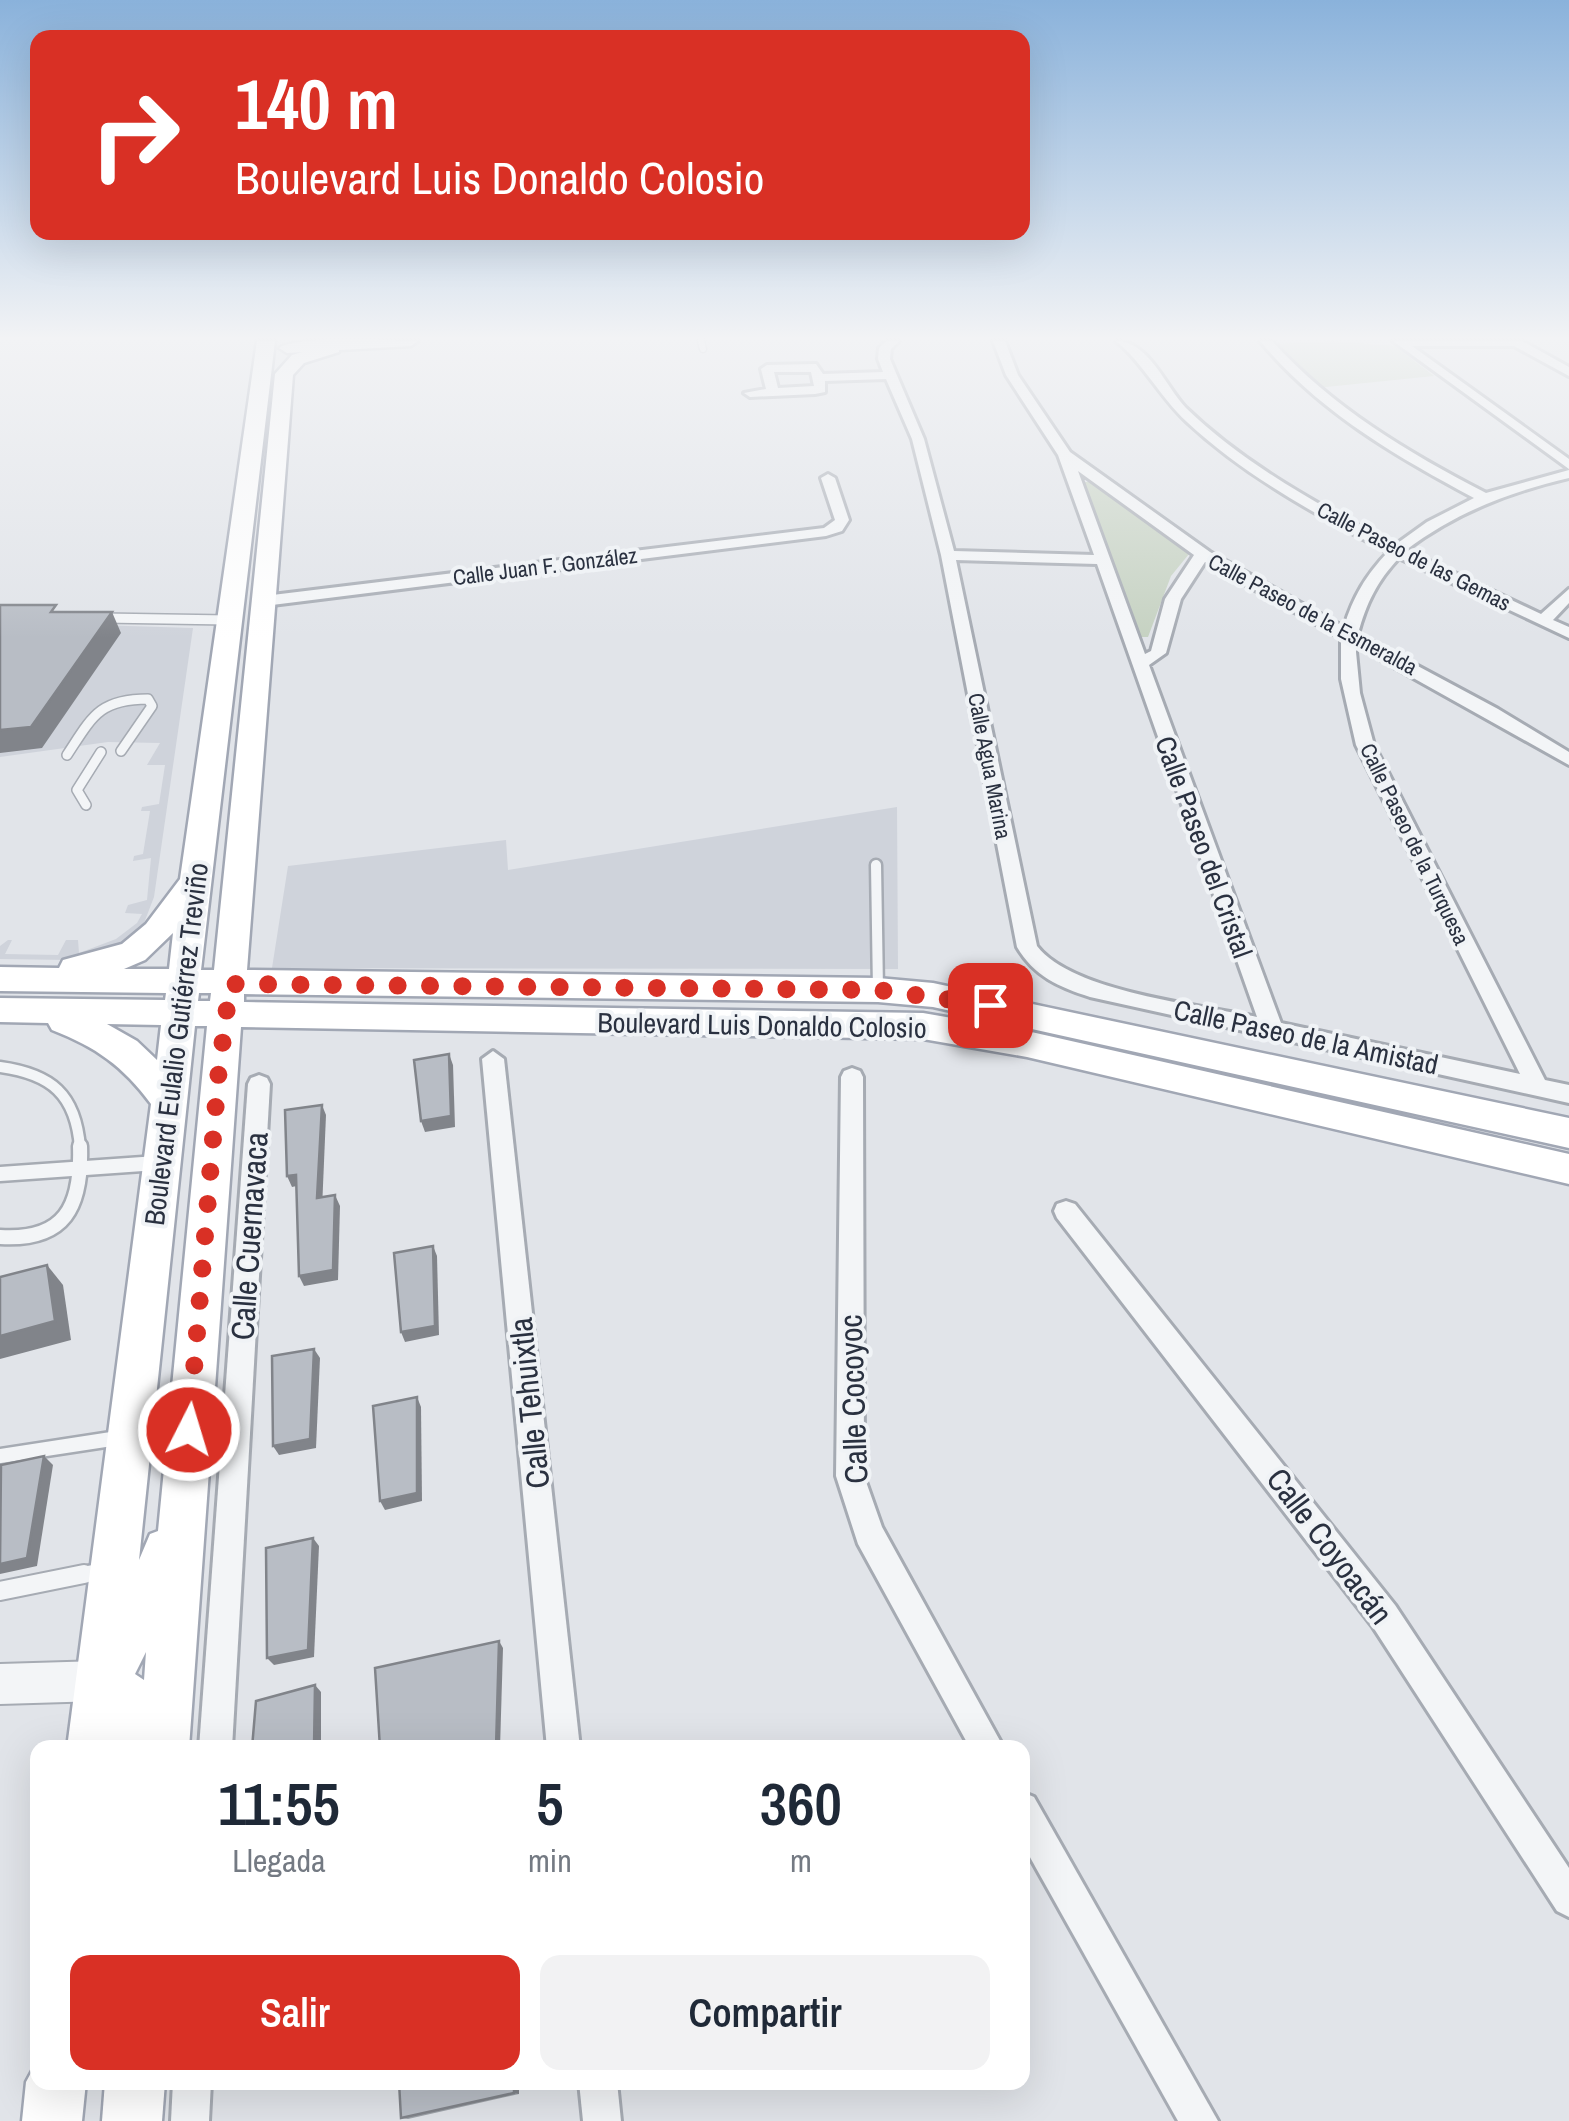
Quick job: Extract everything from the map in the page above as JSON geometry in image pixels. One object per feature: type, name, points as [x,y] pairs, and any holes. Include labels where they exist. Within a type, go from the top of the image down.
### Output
[{"type":"main road","name":"Boulevard Eulalio Gutiérrez Treviño","points":[[93,1740],[212,736],[228,620],[261,440]]},
{"type":"main road","name":"Boulevard Eulalio Gutiérrez Treviño","points":[[163,1740],[218,1078],[255,715],[272,440]]},
{"type":"main road","points":[[212,736],[255,715]]},
{"type":"main road","points":[[0,978],[86,967],[135,952],[162,931],[197,879]]},
{"type":"main road","name":"Boulevard Luis Donaldo Colosio","points":[[0,978],[183,999],[228,1000],[878,990],[990,1005],[1569,1133]]},
{"type":"main road","name":"Boulevard Luis Donaldo Colosio","points":[[0,1010],[40,1011],[183,999]]},
{"type":"main road","name":"Boulevard Luis Donaldo Colosio","points":[[228,1000],[306,1018],[923,1026],[1027,1044],[1569,1169]]},
{"type":"main road","points":[[40,1011],[118,1042],[145,1066],[169,1101]]},
{"type":"main road","points":[[218,1078],[260,1034],[306,1018]]},
{"type":"main road","points":[[136,1740],[132,1702],[100,1681],[123,1649],[142,1612],[182,1508]]},
{"type":"main road","points":[[52,2121],[55,2090]]},
{"type":"main road","points":[[114,2090],[115,2121]]},
{"type":"main road","points":[[132,2121],[134,2090]]},
{"type":"street","points":[[918,440],[948,555],[1100,560]]},
{"type":"street","name":"Calle Paseo del Cristal","points":[[1054,440],[1064,455],[1272,1029]]},
{"type":"street","name":"Calle Paseo de las Gemas","points":[[1217,440],[1296,496],[1396,550],[1569,633]]},
{"type":"street","points":[[1381,440],[1484,498]]},
{"type":"street","points":[[1534,440],[1569,465]]},
{"type":"street","name":"Calle Paseo de la Esmeralda","points":[[1064,455],[1202,554],[1348,637],[1486,708],[1569,760]]},
{"type":"street","name":"Calle Paseo de la Turquesa","points":[[1538,1088],[1365,745],[1352,704],[1348,637],[1359,605],[1396,550],[1439,520],[1484,498],[1569,474]]},
{"type":"street","name":"Calle Juan F. González","points":[[264,601],[826,532],[837,528],[842,520],[828,478]]},
{"type":"street","points":[[1138,665],[1158,653],[1173,599],[1182,579],[1202,554]]},
{"type":"street","name":"Calle Agua Marina","points":[[948,555],[1027,948],[1046,970]]},
{"type":"street","points":[[1544,620],[1569,594]]},
{"type":"street","name":"Calle Paseo de la Amistad","points":[[1046,970],[1090,989],[1569,1094]]},
{"type":"street","name":"Calle Tehuixtla","points":[[494,1058],[563,1740]]},
{"type":"street","name":"Calle Cocoyoc","points":[[852,1077],[850,1476],[869,1534],[984,1740]]},
{"type":"street","name":"Calle Cuernavaca","points":[[216,1740],[259,1084]]},
{"type":"street","name":"Calle Coyoacán","points":[[1066,1211],[1384,1616],[1569,1899]]},
{"type":"street","points":[[0,1684],[100,1681]]},
{"type":"street","points":[[1030,1823],[1199,2121]]},
{"type":"street","points":[[190,2121],[192,2090]]},
{"type":"street","points":[[599,2090],[602,2121]]},
{"type":"lane","points":[[98,618],[228,620]]},
{"type":"lane","points":[[67,755],[104,704],[120,697],[148,699],[152,706],[121,751]]},
{"type":"lane","points":[[86,805],[77,790],[101,752]]},
{"type":"lane","points":[[876,865],[878,990]]},
{"type":"lane","points":[[0,1067],[25,1070],[48,1081],[76,1124],[81,1171],[70,1209],[56,1229],[29,1238],[0,1238]]},
{"type":"lane","points":[[0,1174],[162,1163]]},
{"type":"lane","points":[[0,1456],[128,1436]]},
{"type":"lane","points":[[0,1592],[112,1568]]},
{"type":"shaded area","points":[[0,622],[193,628],[154,897],[144,923],[124,943],[110,950],[69,960],[0,959],[0,946],[8,940],[12,940],[5,954],[58,955],[66,940],[78,940],[79,953],[116,939],[137,923],[142,914],[125,913],[128,905],[147,900],[151,858],[133,861],[134,856],[143,854],[150,811],[141,811],[142,807],[159,804],[165,765],[147,765],[160,743],[108,742],[0,757]]},
{"type":"shaded area","points":[[897,807],[898,969],[272,968],[288,866],[506,840],[508,870]]},
{"type":"green space","points":[[1083,482],[1093,482],[1189,554],[1171,576],[1148,637],[1139,637]]},
{"type":"building","points":[[0,605],[56,605],[51,612],[112,612],[31,727],[0,730]]},
{"type":"building","points":[[449,1054],[451,1116],[421,1121],[414,1060]]},
{"type":"building","points":[[322,1105],[317,1198],[335,1195],[333,1270],[299,1276],[296,1175],[287,1176],[285,1110]]},
{"type":"building","points":[[433,1246],[435,1326],[401,1332],[394,1253]]},
{"type":"building","points":[[47,1265],[55,1321],[0,1336],[0,1277]]},
{"type":"building","points":[[314,1349],[310,1439],[273,1446],[272,1356]]},
{"type":"building","points":[[417,1397],[417,1493],[380,1501],[373,1406]]},
{"type":"building","points":[[44,1456],[27,1558],[0,1564],[1,1465]]},
{"type":"building","points":[[313,1538],[308,1650],[267,1658],[266,1548]]},
{"type":"building","points":[[499,1641],[496,1740],[380,1740],[375,1668]]},
{"type":"building","points":[[315,1685],[314,1740],[253,1740],[256,1701]]},
{"type":"building","points":[[399,2090],[514,2090],[514,2093],[401,2118]]},
{"type":"route","points":[[189,1430],[218,1078],[230,984],[878,990],[990,1005]]}]
